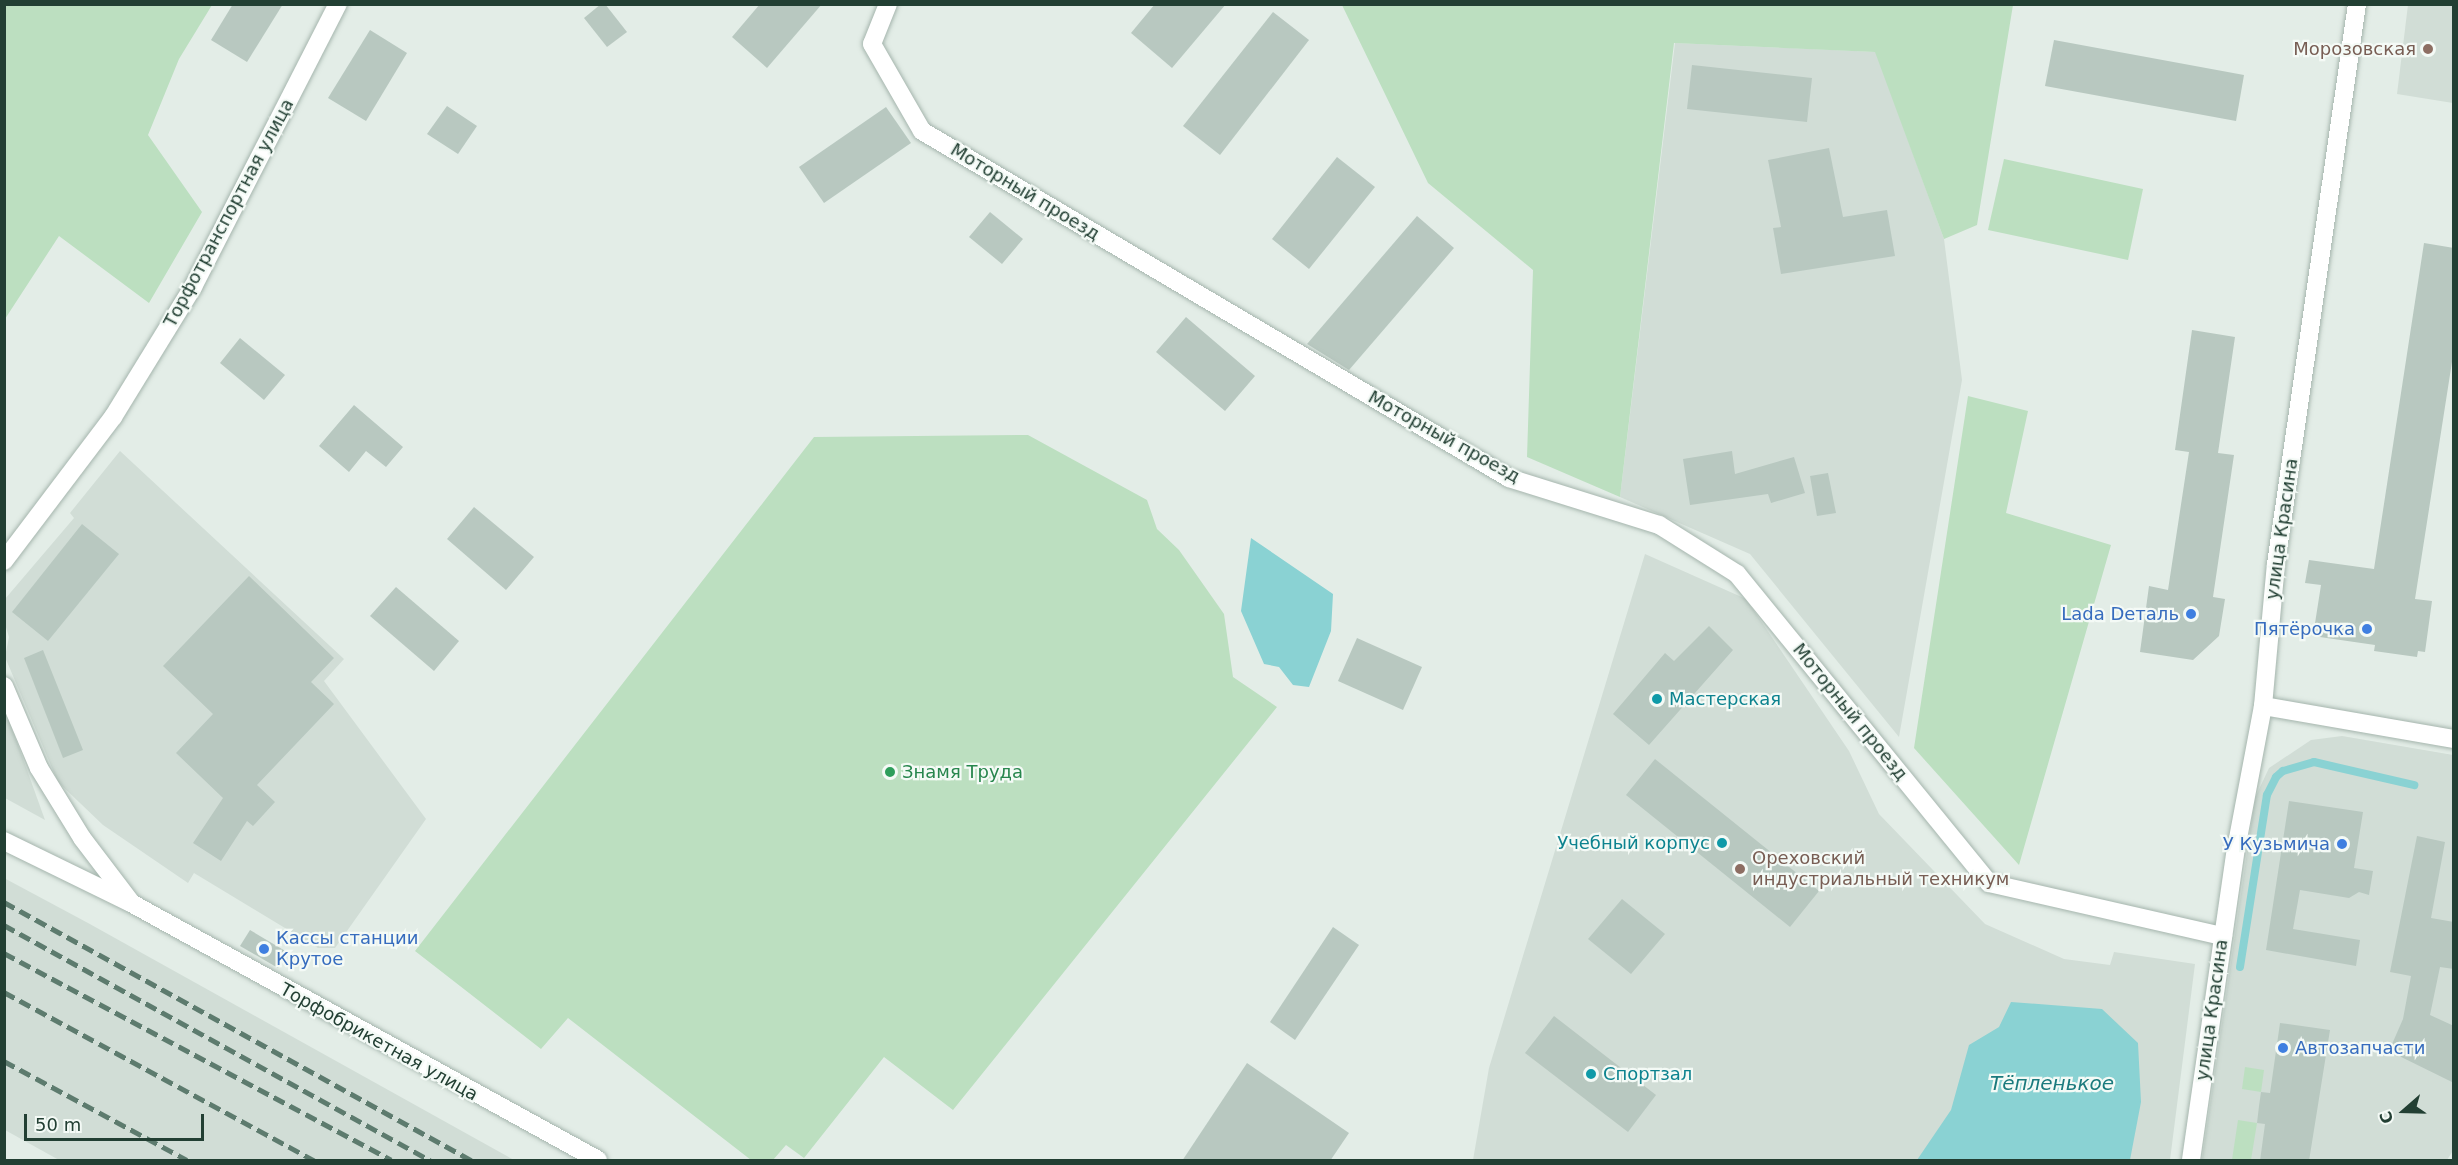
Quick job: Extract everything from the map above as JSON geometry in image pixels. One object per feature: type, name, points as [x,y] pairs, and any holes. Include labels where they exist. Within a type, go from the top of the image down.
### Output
[{"type":"street","name":"Торфотранспортная улица","points":[[4,561],[112,417],[193,287],[338,4]]},
{"type":"street","name":"Моторный проезд","points":[[888,4],[872,44],[922,131],[1509,478],[1659,525],[1737,574],[1989,883],[2223,936]]},
{"type":"street","name":"улица Красина","points":[[2191,1161],[2223,936],[2263,706],[2276,564],[2357,4]]},
{"type":"street","name":"Торфобрикетная улица","points":[[4,686],[39,768],[82,838],[131,903]]},
{"type":"street","points":[[2263,706],[2454,739]]},
{"type":"street","name":"Торфобрикетная улица","points":[[4,841],[131,903],[598,1161]]},
{"type":"shaded area","name":"Морозовская","points":[[2408,5],[2453,5],[2453,103],[2397,94]]},
{"type":"shaded area","points":[[1675,43],[1876,52],[1944,239],[1962,380],[1899,737],[1750,554],[1620,497]]},
{"type":"shaded area","points":[[120,451],[344,659],[324,681],[426,819],[335,948],[318,948],[194,873],[188,883],[103,825],[58,782],[5,657],[9,637],[5,624],[5,599],[74,518],[70,513]]},
{"type":"shaded area","name":"Ореховский индустриальный техникум","points":[[1645,554],[1746,599],[1849,751],[1879,814],[1985,924],[2064,959],[2110,965],[2114,952],[2195,964],[2170,1160],[1473,1160],[1489,1068]]},
{"type":"shaded area","points":[[5,709],[45,820],[5,798]]},
{"type":"shaded area","points":[[2342,736],[2453,755],[2454,1149],[2447,1160],[2202,1160],[2255,798],[2269,768],[2311,740]]},
{"type":"shaded area","points":[[4,878],[514,1160],[59,1160],[5,1130]]},
{"type":"green space","points":[[5,4],[212,5],[179,59],[148,135],[202,212],[149,303],[59,236],[5,319]]},
{"type":"green space","points":[[1342,5],[2013,5],[1977,225],[1944,239],[1875,52],[1674,43],[1620,497],[1527,457],[1533,270],[1428,183]]},
{"type":"green space","points":[[2004,159],[2143,189],[2128,260],[1988,230]]},
{"type":"green space","points":[[1968,396],[2028,411],[2006,513],[2111,545],[2019,865],[1914,748]]},
{"type":"green space","name":"Знамя Труда","points":[[1028,435],[1147,500],[1157,529],[1179,550],[1224,614],[1233,677],[1277,707],[953,1110],[884,1057],[804,1158],[786,1145],[773,1160],[751,1160],[568,1018],[541,1049],[415,951],[814,437]]},
{"type":"green space","points":[[2245,1067],[2264,1070],[2261,1092],[2242,1089]]},
{"type":"green space","points":[[2238,1120],[2257,1123],[2251,1160],[2232,1160]]},
{"type":"water","points":[[1251,538],[1333,594],[1331,631],[1309,687],[1293,685],[1279,667],[1264,664],[1241,611]]},
{"type":"water","name":"Тёпленькое","points":[[2011,1002],[2102,1009],[2138,1043],[2141,1102],[2130,1160],[1917,1160],[1951,1110],[1969,1045],[1999,1027]]},
{"type":"building","points":[[233,4],[283,4],[247,62],[211,40]]},
{"type":"building","points":[[601,4],[605,4],[627,32],[607,47],[584,18]]},
{"type":"building","points":[[760,4],[822,4],[767,68],[732,37]]},
{"type":"building","points":[[1155,4],[1226,4],[1172,68],[1131,33]]},
{"type":"building","points":[[1273,12],[1309,40],[1220,155],[1183,126]]},
{"type":"building","points":[[370,30],[407,53],[366,121],[328,98]]},
{"type":"building","points":[[2054,40],[2244,75],[2236,121],[2045,86]]},
{"type":"building","points":[[1692,65],[1812,78],[1807,122],[1687,109]]},
{"type":"building","points":[[447,106],[477,126],[458,154],[427,134]]},
{"type":"building","points":[[886,107],[911,143],[824,203],[799,167]]},
{"type":"building","points":[[1829,148],[1843,217],[1887,210],[1895,256],[1781,274],[1773,228],[1781,227],[1768,160]]},
{"type":"building","points":[[1337,157],[1375,187],[1309,269],[1272,239]]},
{"type":"building","points":[[990,212],[1023,239],[1002,264],[969,237]]},
{"type":"building","points":[[1417,216],[1454,248],[1349,370],[1307,344]]},
{"type":"building","points":[[2424,243],[2454,248],[2454,349],[2415,599],[2432,601],[2425,652],[2418,651],[2417,657],[2374,651],[2375,645],[2313,636],[2321,585],[2305,583],[2309,560],[2374,569]]},
{"type":"building","points":[[1186,317],[1255,376],[1225,411],[1156,352]]},
{"type":"building","points":[[2192,330],[2235,337],[2218,453],[2234,455],[2213,597],[2225,599],[2219,636],[2193,660],[2140,652],[2149,586],[2168,590],[2189,452],[2175,450]]},
{"type":"building","points":[[240,338],[285,375],[264,400],[220,363]]},
{"type":"building","points":[[354,405],[403,447],[386,467],[366,451],[349,472],[319,446]]},
{"type":"building","points":[[1732,451],[1735,474],[1794,457],[1805,493],[1771,503],[1768,494],[1690,505],[1683,459]]},
{"type":"building","points":[[1828,473],[1836,513],[1817,516],[1810,476]]},
{"type":"building","points":[[474,507],[534,557],[506,590],[447,539]]},
{"type":"building","points":[[82,524],[119,554],[48,641],[12,612]]},
{"type":"building","points":[[249,576],[334,658],[311,682],[334,704],[257,785],[275,802],[253,826],[247,821],[221,861],[193,843],[223,798],[176,753],[213,714],[163,666]]},
{"type":"building","points":[[396,587],[459,641],[434,671],[370,616]]},
{"type":"building","name":"Мастерская","points":[[1709,626],[1733,650],[1649,745],[1613,714],[1665,653],[1674,661]]},
{"type":"building","points":[[1357,638],[1422,667],[1403,710],[1338,681]]},
{"type":"building","points":[[43,650],[83,750],[63,758],[24,658]]},
{"type":"building","name":"Учебный корпус","points":[[1655,759],[1819,891],[1790,927],[1626,795]]},
{"type":"building","points":[[2289,801],[2363,812],[2354,868],[2373,871],[2369,895],[2359,892],[2349,898],[2300,890],[2293,929],[2360,940],[2356,966],[2266,950]]},
{"type":"building","points":[[2417,836],[2445,842],[2431,918],[2454,922],[2454,969],[2440,967],[2430,1015],[2454,1026],[2454,1083],[2389,1051],[2403,1019],[2411,976],[2390,972]]},
{"type":"building","points":[[1622,899],[1665,934],[1631,974],[1588,939]]},
{"type":"building","points":[[1333,927],[1359,945],[1295,1040],[1270,1022]]},
{"type":"building","name":"Кассы станции Крутое","points":[[250,930],[287,952],[278,968],[240,946]]},
{"type":"building","name":"Спортзал","points":[[1554,1016],[1656,1095],[1628,1132],[1525,1053]]},
{"type":"building","points":[[2280,1023],[2330,1030],[2309,1161],[2260,1161],[2265,1124],[2257,1123],[2261,1092],[2270,1093]]},
{"type":"building","points":[[1247,1063],[1349,1133],[1330,1161],[1182,1161]]},
{"type":"waterway","points":[[2240,967],[2267,795],[2276,777],[2283,771],[2314,762],[2414,785]]},
{"type":"railway","points":[[4,902],[471,1160]]},
{"type":"railway","points":[[4,925],[430,1160]]},
{"type":"railway","points":[[4,953],[391,1160]]},
{"type":"railway","points":[[4,992],[314,1160]]},
{"type":"railway","points":[[4,1061],[187,1160]]},
{"type":"place","name":"Морозовская","points":[[2428,49]]},
{"type":"place","name":"Lada Dеталь","points":[[2191,614]]},
{"type":"place","name":"Пятёрочка","points":[[2367,629]]},
{"type":"place","name":"Мастерская","points":[[1657,699]]},
{"type":"place","name":"Знамя Труда","points":[[890,772]]},
{"type":"place","name":"Учебный корпус","points":[[1722,843]]},
{"type":"place","name":"У Кузьмича","points":[[2342,844]]},
{"type":"place","name":"Ореховский индустриальный техникум","points":[[1740,869]]},
{"type":"place","name":"Кассы станции Крутое","points":[[264,949]]},
{"type":"place","name":"Автозапчасти","points":[[2283,1048]]},
{"type":"place","name":"Спортзал","points":[[1591,1074]]}]
